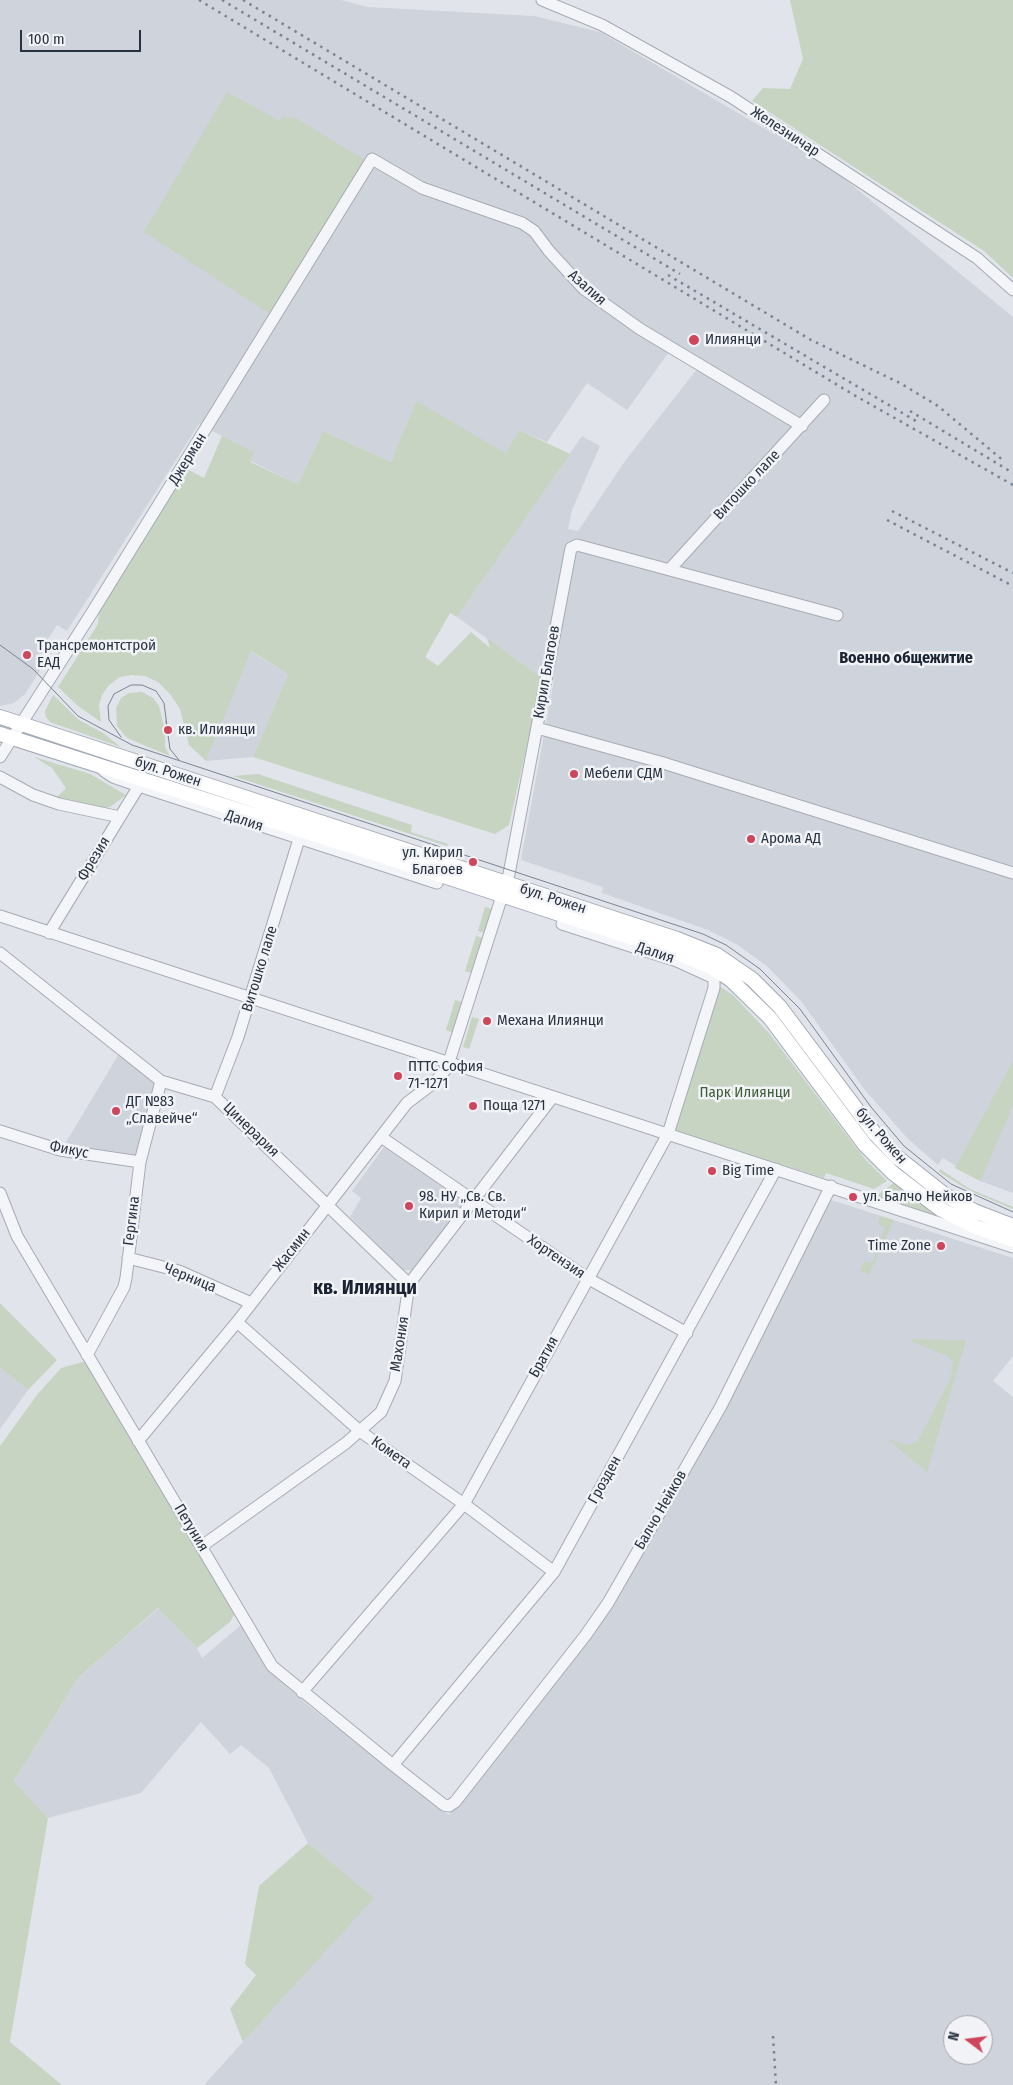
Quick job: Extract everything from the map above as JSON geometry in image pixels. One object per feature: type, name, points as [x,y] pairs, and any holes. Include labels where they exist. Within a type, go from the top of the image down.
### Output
[{"type":"main road","name":"бул. Рожен","points":[[0,717],[504,890],[677,939],[728,961],[752,979],[780,1007],[875,1134],[897,1157],[945,1195],[974,1211],[1013,1226]]},
{"type":"main road","name":"бул. Рожен","points":[[6,736],[87,761],[406,868],[504,890],[591,929],[692,958],[725,976],[748,995],[770,1018],[865,1145],[887,1168],[940,1209],[976,1227],[1013,1240]]},
{"type":"street","name":"Железничар","points":[[542,0],[602,25],[730,97],[977,258],[1013,290]]},
{"type":"street","name":"Азалия","points":[[372,159],[422,188],[522,223],[534,232],[584,289],[640,329],[802,426]]},
{"type":"street","name":"Джерман","points":[[0,757],[6,736],[21,724],[372,159]]},
{"type":"street","name":"Витошко лале","points":[[670,569],[824,400]]},
{"type":"street","name":"Кирил Благоев","points":[[449,1062],[504,890],[537,728],[570,548],[577,545],[837,615]]},
{"type":"street","points":[[537,728],[660,762],[1013,873]]},
{"type":"street","name":"Далия","points":[[87,761],[113,777],[299,839],[406,868],[436,883]]},
{"type":"street","points":[[0,777],[33,794],[59,804],[120,817]]},
{"type":"street","name":"Фрезия","points":[[49,933],[139,786]]},
{"type":"street","name":"Витошко лале","points":[[216,1097],[250,998],[299,839]]},
{"type":"street","points":[[0,916],[449,1062],[552,1098],[831,1186],[1013,1247]]},
{"type":"street","name":"Далия","points":[[562,924],[591,929],[677,960],[710,975],[715,981]]},
{"type":"street","name":"Цинерария","points":[[0,953],[161,1081],[216,1097],[409,1284]]},
{"type":"street","name":"Братия","points":[[302,1692],[464,1504],[668,1134],[715,981]]},
{"type":"street","name":"Жасмин","points":[[138,1441],[237,1322],[407,1103],[443,1075],[449,1062]]},
{"type":"street","name":"Гергина","points":[[87,1355],[124,1287],[140,1162],[161,1081]]},
{"type":"street","points":[[409,1284],[552,1098]]},
{"type":"street","name":"Фикус","points":[[0,1131],[60,1150],[140,1162]]},
{"type":"street","name":"Хортензия","points":[[381,1137],[587,1278],[687,1333]]},
{"type":"street","name":"Грозден","points":[[394,1765],[554,1572],[776,1169]]},
{"type":"street","name":"Балчо Нейков","points":[[449,1806],[455,1802],[585,1636],[608,1603],[721,1406],[831,1186]]},
{"type":"street","name":"Петуния","points":[[0,1193],[17,1236],[269,1662],[302,1692],[449,1806]]},
{"type":"street","name":"Черница","points":[[128,1258],[179,1271],[251,1303]]},
{"type":"street","name":"Махония","points":[[202,1546],[361,1432],[381,1412],[391,1393],[398,1363],[409,1284]]},
{"type":"street","name":"Комета","points":[[237,1322],[361,1432],[464,1504],[554,1572]]},
{"type":"shaded area","points":[[0,0],[341,0],[368,7],[534,16],[600,32],[830,167],[1013,317],[1013,1193],[980,1181],[943,1158],[938,1165],[908,1139],[865,1090],[801,1001],[768,967],[738,945],[708,930],[602,893],[603,887],[521,860],[554,680],[542,678],[457,617],[582,436],[600,446],[572,510],[568,529],[578,531],[625,461],[697,369],[669,352],[627,410],[587,383],[547,442],[519,430],[507,454],[416,402],[391,462],[323,431],[298,484],[250,461],[253,452],[199,424],[67,631],[57,625],[43,647],[45,649],[37,659],[42,667],[25,694],[14,703],[0,706]]},
{"type":"shaded area","points":[[250,651],[288,674],[253,757],[206,761]]},
{"type":"shaded area","name":"ДГ №83 „Славейче“","points":[[120,1052],[157,1084],[137,1155],[65,1144]]},
{"type":"shaded area","name":"98. НУ „Св. Св. Кирил и Методи“","points":[[384,1147],[466,1202],[414,1270],[403,1270],[350,1217],[361,1198],[352,1191]]},
{"type":"shaded area","points":[[831,1200],[1013,1258],[1013,1356],[993,1381],[1013,1397],[1013,2085],[204,2085],[373,1898],[308,1843],[269,1768],[241,1745],[230,1754],[201,1722],[141,1793],[48,1818],[14,1781],[78,1678],[159,1608],[197,1648],[202,1658],[241,1625],[266,1668],[309,1706],[449,1815],[594,1629],[722,1408]]},
{"type":"shaded area","points":[[0,1368],[28,1390],[0,1429]]},
{"type":"green space","points":[[790,0],[1013,0],[1013,278],[984,251],[752,101],[763,88],[790,89],[803,59]]},
{"type":"green space","points":[[227,92],[280,121],[282,117],[296,118],[365,160],[270,314],[144,232]]},
{"type":"green space","points":[[416,401],[506,453],[519,430],[570,454],[457,617],[450,613],[425,657],[438,666],[471,632],[490,648],[487,638],[542,678],[509,825],[495,834],[253,757],[288,674],[251,651],[206,761],[189,745],[180,709],[170,694],[158,682],[145,676],[132,675],[120,677],[109,685],[102,695],[99,705],[101,722],[78,706],[58,687],[98,624],[99,610],[187,469],[204,478],[222,436],[254,452],[250,462],[298,484],[323,431],[391,462]]},
{"type":"green space","points":[[142,692],[153,698],[159,706],[165,731],[165,747],[170,756],[127,738],[117,726],[116,708],[121,698],[129,693]]},
{"type":"green space","points":[[53,695],[79,720],[103,733],[121,747],[50,722],[46,717],[45,711]]},
{"type":"green space","points":[[34,757],[90,774],[126,795],[110,807],[103,808],[56,798],[66,788],[52,768]]},
{"type":"green space","points":[[258,774],[412,825],[411,832],[448,844],[447,846],[233,776]]},
{"type":"green space","points":[[485,907],[492,909],[484,933],[478,931]]},
{"type":"green space","points":[[476,936],[483,938],[472,973],[465,971]]},
{"type":"green space","name":"Парк Илиянци","points":[[719,986],[733,995],[769,1033],[864,1158],[887,1181],[874,1189],[826,1173],[824,1178],[674,1130]]},
{"type":"green space","points":[[455,1000],[462,1002],[453,1033],[446,1030]]},
{"type":"green space","points":[[472,1017],[479,1019],[469,1049],[463,1047]]},
{"type":"green space","points":[[1013,1061],[1013,1105],[980,1181],[955,1168]]},
{"type":"green space","points":[[940,1169],[970,1189],[1013,1207],[1013,1209],[970,1191],[939,1172]]},
{"type":"green space","points":[[895,1182],[968,1230],[876,1196]]},
{"type":"green space","points":[[880,1216],[894,1220],[869,1274],[860,1271],[864,1261],[872,1263],[885,1227],[878,1225]]},
{"type":"green space","points":[[0,1303],[57,1360],[28,1390],[0,1368]]},
{"type":"green space","points":[[911,1339],[966,1340],[927,1472],[886,1438],[906,1445],[917,1442],[951,1378],[953,1361],[947,1356],[912,1342]]},
{"type":"green space","points":[[86,1361],[235,1613],[230,1622],[197,1648],[158,1608],[78,1678],[14,1781],[48,1818],[10,2042],[62,2085],[0,2085],[0,1446],[37,1395],[61,1368]]},
{"type":"green space","points":[[308,1843],[374,1898],[243,2042],[230,2009],[256,1975],[245,1964],[259,1886]]},
{"type":"tram line","points":[[0,645],[33,669],[78,716],[132,745],[703,934],[726,945],[760,969],[800,1009],[871,1107],[904,1146],[951,1184],[1013,1212]]},
{"type":"tram line","points":[[121,737],[109,720],[108,706],[114,694],[131,685],[142,685],[156,691],[164,703],[167,726]]},
{"type":"tram line","points":[[166,721],[170,749],[179,760]]},
{"type":"railway","points":[[199,0],[854,395],[1013,485]]},
{"type":"railway","points":[[222,0],[680,274]]},
{"type":"railway","points":[[243,0],[811,340],[900,383],[938,406],[1005,462]]},
{"type":"railway","points":[[668,275],[916,421]]},
{"type":"railway","points":[[910,411],[1013,473]]},
{"type":"railway","points":[[892,511],[1013,573]]},
{"type":"railway","points":[[887,520],[1013,586]]},
{"type":"railway","points":[[773,2036],[776,2085]]},
{"type":"place","name":"Илиянци","points":[[694,340]]},
{"type":"place","name":"Трансремонтстрой ЕАД","points":[[27,655]]},
{"type":"place","name":"кв. Илиянци","points":[[168,730]]},
{"type":"place","name":"Мебели СДМ","points":[[574,774]]},
{"type":"place","name":"Арома АД","points":[[751,839]]},
{"type":"place","name":"ул. Кирил Благоев","points":[[473,862]]},
{"type":"place","name":"Механа Илиянци","points":[[487,1021]]},
{"type":"place","name":"ПТТС София 71-1271","points":[[398,1076]]},
{"type":"place","name":"Поща 1271","points":[[473,1106]]},
{"type":"place","name":"ДГ №83 „Славейче“","points":[[116,1111]]},
{"type":"place","name":"Big Time","points":[[712,1171]]},
{"type":"place","name":"ул. Балчо Нейков","points":[[853,1197]]},
{"type":"place","name":"98. НУ „Св. Св. Кирил и Методи“","points":[[409,1206]]},
{"type":"place","name":"Time Zone","points":[[941,1246]]},
{"type":"district","name":"Военно общежитие","points":[[906,659]]},
{"type":"district","name":"кв. Илиянци","points":[[365,1288]]}]
